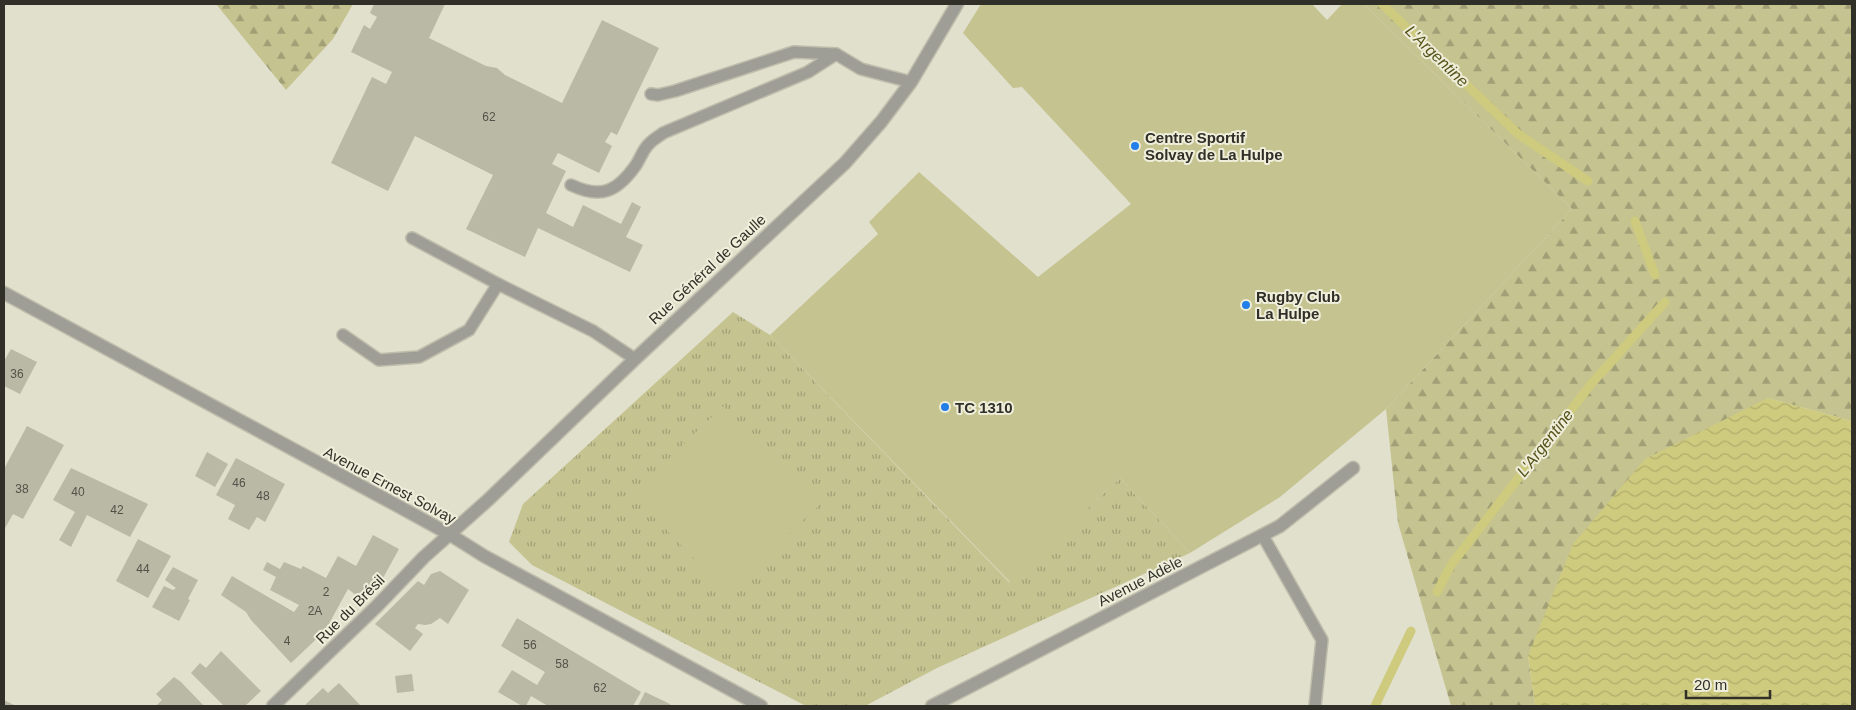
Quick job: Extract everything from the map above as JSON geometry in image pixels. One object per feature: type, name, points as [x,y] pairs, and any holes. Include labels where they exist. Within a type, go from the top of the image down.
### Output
[{"type":"street","name":"Rue Général de Gaulle","points":[[449,534],[488,500],[635,358],[845,162],[881,122],[911,82],[957,4]]},
{"type":"street","name":"Avenue Ernest Solvay","points":[[4,293],[449,534],[484,556],[761,706]]},
{"type":"street","name":"Avenue Adèle","points":[[932,706],[1263,536],[1280,526],[1353,468]]},
{"type":"street","name":"Rue du Brésil","points":[[272,706],[449,534]]},
{"type":"lane","points":[[651,94],[658,95],[675,91],[794,52],[836,54],[861,69],[911,82]]},
{"type":"lane","points":[[570,185],[584,191],[598,193],[614,189],[631,171],[647,146],[663,133],[808,72],[836,54]]},
{"type":"lane","points":[[412,238],[498,284],[593,331],[635,358]]},
{"type":"lane","points":[[343,335],[378,360],[419,357],[469,330],[498,284]]},
{"type":"lane","points":[[1263,536],[1322,640],[1315,706]]},
{"type":"green space","points":[[216,4],[353,4],[333,39],[286,90]]},
{"type":"green space","name":"Rugby Club La Hulpe","points":[[981,4],[1312,4],[1327,20],[1342,4],[1364,4],[1572,209],[1386,409],[1280,497],[1190,553],[1120,478],[1010,582],[770,335],[878,234],[869,222],[919,172],[1038,277],[1131,204],[1022,87],[1013,88],[963,33]]},
{"type":"green space","points":[[1364,4],[1852,4],[1852,421],[1768,398],[1528,656],[1535,706],[1451,706],[1398,523],[1386,409],[1572,209]]},
{"type":"green space","points":[[733,312],[770,335],[1009,582],[1120,478],[1190,553],[937,668],[865,706],[806,706],[532,565],[509,542],[523,504]]},
{"type":"green space","points":[[723,406],[819,505],[727,593],[632,494]]},
{"type":"water","points":[[1768,398],[1852,421],[1852,706],[1535,706],[1528,656],[1573,544],[1645,459]]},
{"type":"building","points":[[374,4],[445,4],[429,38],[486,66],[497,68],[505,75],[562,103],[602,20],[659,48],[617,135],[611,132],[605,142],[612,146],[599,173],[558,153],[552,164],[566,171],[546,213],[573,227],[583,205],[621,224],[632,202],[641,207],[626,237],[643,245],[630,272],[538,228],[525,257],[466,229],[493,175],[415,136],[388,191],[331,163],[372,77],[386,84],[392,72],[351,52],[364,25],[370,29],[377,17],[370,13]]},
{"type":"building","points":[[11,349],[37,362],[20,394],[4,386],[4,361]]},
{"type":"building","points":[[27,426],[64,445],[23,519],[13,514],[4,530],[4,469]]},
{"type":"building","points":[[207,452],[228,464],[215,487],[195,476]]},
{"type":"building","points":[[236,458],[285,484],[265,522],[257,517],[249,530],[228,519],[235,505],[216,495]]},
{"type":"building","points":[[71,468],[148,504],[130,537],[87,515],[71,547],[59,540],[75,512],[53,500]]},
{"type":"building","points":[[373,535],[399,549],[378,587],[365,602],[348,589],[325,631],[291,663],[251,620],[246,612],[221,595],[232,576],[294,612],[299,605],[270,590],[276,577],[263,570],[267,562],[280,569],[284,562],[301,569],[303,566],[326,578],[338,556],[356,566]]},
{"type":"building","points":[[138,539],[171,556],[148,598],[116,581]]},
{"type":"building","points":[[173,567],[198,580],[179,621],[152,607],[164,586],[173,590],[176,588],[165,580]]},
{"type":"building","points":[[440,571],[469,590],[448,624],[440,618],[431,624],[418,624],[415,628],[423,634],[410,651],[375,624],[418,581],[424,585],[431,574]]},
{"type":"building","points":[[517,618],[641,692],[633,706],[548,706],[531,696],[526,706],[522,706],[498,692],[512,670],[537,685],[545,672],[501,646]]},
{"type":"building","points":[[221,651],[261,691],[245,706],[224,706],[191,673],[200,663],[206,668]]},
{"type":"building","points":[[412,674],[414,691],[397,693],[395,676]]},
{"type":"building","points":[[174,677],[204,706],[156,706],[162,700],[156,694]]},
{"type":"building","points":[[339,683],[361,706],[304,706],[323,688],[328,693]]},
{"type":"building","points":[[645,692],[668,703],[672,706],[638,706]]},
{"type":"building","points":[[4,700],[16,706],[4,706]]},
{"type":"waterway","name":"L'Argentine","points":[[1382,4],[1518,134],[1588,181]]},
{"type":"waterway","name":"L'Argentine","points":[[1635,221],[1655,275]]},
{"type":"waterway","name":"L'Argentine","points":[[1437,592],[1451,565],[1592,383],[1665,302]]},
{"type":"waterway","name":"L'Argentine","points":[[1375,706],[1411,631]]},
{"type":"place","name":"Centre Sportif Solvay de La Hulpe","points":[[1135,146]]},
{"type":"place","name":"Rugby Club La Hulpe","points":[[1246,305]]},
{"type":"place","name":"TC 1310","points":[[945,407]]}]
